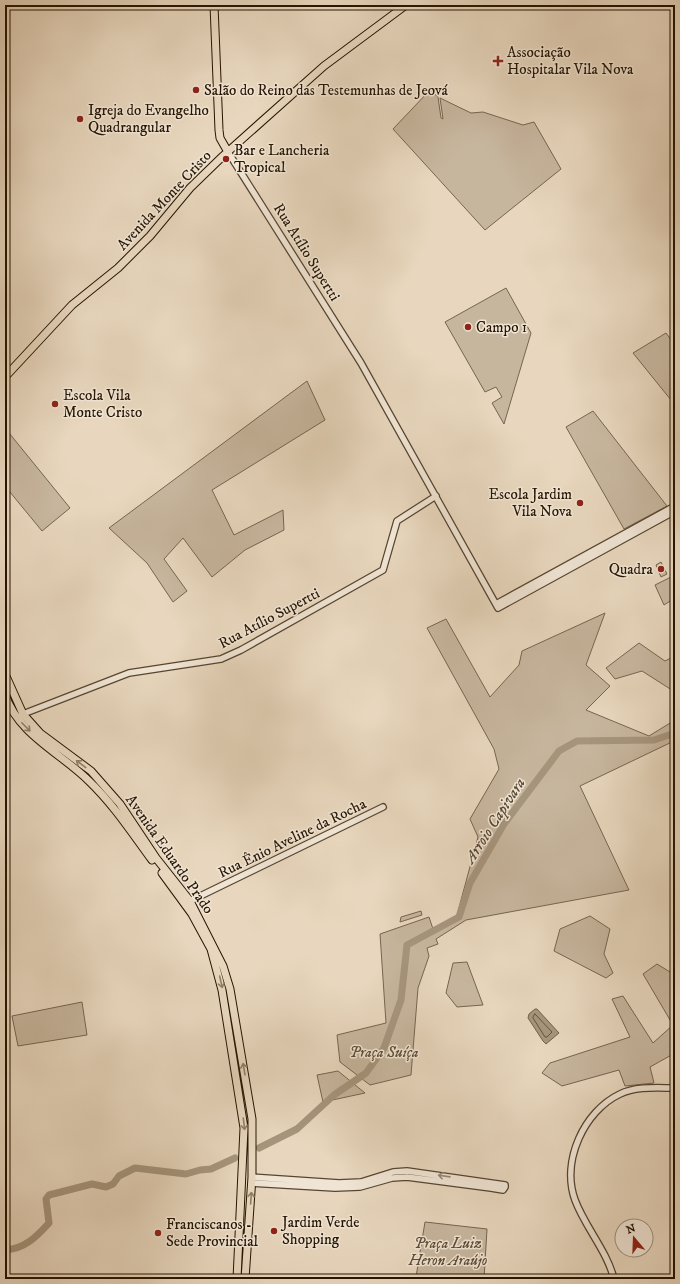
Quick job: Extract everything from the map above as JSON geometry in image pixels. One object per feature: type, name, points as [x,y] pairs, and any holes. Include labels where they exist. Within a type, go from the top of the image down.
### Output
[{"type":"main road","name":"Rua Atílio Supertti","points":[[214,5],[219,130],[220,138],[228,152]]},
{"type":"main road","name":"Avenida Monte Cristo","points":[[5,377],[72,305],[118,268],[150,236],[190,188],[228,152],[324,66],[406,5]]},
{"type":"main road","name":"Avenida Eduardo Prado","points":[[5,674],[23,714],[40,733],[96,776],[175,890],[187,902],[211,949],[222,990],[244,1128],[238,1279]]},
{"type":"main road","name":"Avenida Eduardo Prado","points":[[5,695],[12,712],[28,730],[117,806],[187,902],[218,952],[230,990],[252,1119],[252,1180],[245,1276]]},
{"type":"main road","points":[[90,782],[96,776]]},
{"type":"main road","points":[[242,1188],[247,1181],[252,1180]]},
{"type":"main road","points":[[238,1265],[239,1270],[245,1276]]},
{"type":"street","name":"Rua Atílio Supertti","points":[[228,152],[361,363],[497,606],[646,525]]},
{"type":"street","name":"Rua Atílio Supertti","points":[[23,714],[129,674],[221,659],[242,650],[383,570],[397,521],[436,496]]},
{"type":"street","points":[[646,525],[675,506]]},
{"type":"street","points":[[646,525],[675,511]]},
{"type":"street","name":"Rua Ênio Aveline da Rocha","points":[[187,902],[383,807]]},
{"type":"street","points":[[614,1279],[583,1218],[572,1188],[572,1169],[577,1141],[592,1115],[621,1093],[634,1090],[675,1088]]},
{"type":"street","points":[[252,1180],[360,1188],[399,1177],[479,1185]]},
{"type":"green space","points":[[430,90],[438,97],[441,118],[443,119],[440,98],[471,113],[483,112],[523,125],[534,122],[561,169],[485,230],[393,129]]},
{"type":"green space","points":[[506,288],[531,333],[504,424],[492,403],[502,397],[496,387],[485,392],[445,322]]},
{"type":"green space","points":[[666,333],[675,345],[675,405],[633,353]]},
{"type":"green space","points":[[307,381],[325,420],[212,490],[234,535],[283,510],[284,530],[245,550],[212,577],[183,538],[164,559],[187,591],[173,602],[147,563],[109,528]]},
{"type":"green space","points":[[593,411],[667,506],[624,529],[566,427]]},
{"type":"green space","points":[[5,428],[70,508],[42,531],[5,486]]},
{"type":"green space","name":"Quadra","points":[[661,562],[667,574],[661,577],[656,565]]},
{"type":"green space","points":[[675,575],[675,598],[664,605],[655,585]]},
{"type":"green space","name":"Praça Suíça","points":[[605,613],[586,665],[610,686],[586,710],[649,736],[675,720],[675,742],[674,741],[580,786],[629,890],[466,920],[436,939],[438,944],[427,948],[429,956],[418,988],[411,1075],[370,1085],[340,1062],[337,1035],[386,1023],[380,934],[429,917],[433,929],[457,915],[478,837],[470,819],[499,769],[494,749],[427,628],[446,619],[490,697],[519,665],[522,651]]},
{"type":"green space","points":[[639,643],[665,661],[675,656],[675,692],[642,671],[615,679],[606,668]]},
{"type":"green space","points":[[421,911],[422,915],[400,922],[401,917]]},
{"type":"green space","points":[[590,916],[610,929],[604,954],[613,973],[606,978],[554,951],[560,929]]},
{"type":"green space","points":[[467,962],[483,1005],[457,1007],[446,993],[453,963]]},
{"type":"green space","points":[[657,964],[675,975],[675,1053],[650,1067],[654,1083],[625,1086],[619,1070],[562,1086],[542,1073],[550,1063],[630,1037],[612,999],[623,996],[653,1043],[673,1025],[643,974]]},
{"type":"green space","points":[[82,1002],[87,1035],[18,1046],[12,1016]]},
{"type":"green space","points":[[338,1071],[365,1093],[323,1102],[317,1075]]},
{"type":"green space","name":"Praça Luiz Heron Araújo","points":[[425,1222],[487,1229],[484,1279],[416,1277]]},
{"type":"water","points":[[537,1009],[559,1033],[546,1044],[528,1018],[529,1014]]},
{"type":"waterway","name":"Arroio Capivara","points":[[675,733],[672,734],[675,737]]},
{"type":"waterway","name":"Arroio Capivara","points":[[259,1148],[297,1129],[334,1095],[366,1073],[384,1048],[401,1000],[407,945],[459,917],[470,883],[504,824],[559,751],[577,741],[654,740],[672,734]]},
{"type":"waterway","name":"Arroio Capivara","points":[[5,1250],[24,1245],[35,1237],[49,1223],[46,1199],[49,1195],[92,1184],[106,1187],[113,1184],[119,1176],[135,1168],[186,1174],[211,1169],[235,1158]]},
{"type":"place","name":"Associação Hospitalar Vila Nova","points":[[498,61]]},
{"type":"place","name":"Salão do Reino das Testemunhas de Jeová","points":[[196,90]]},
{"type":"place","name":"Igreja do Evangelho Quadrangular","points":[[80,119]]},
{"type":"place","name":"Bar e Lancheria Tropical","points":[[226,159]]},
{"type":"place","name":"Campo 1","points":[[468,327]]},
{"type":"place","name":"Escola Vila Monte Cristo","points":[[55,404]]},
{"type":"place","name":"Escola Jardim Vila Nova","points":[[580,503]]},
{"type":"place","name":"Quadra","points":[[661,569]]},
{"type":"place","name":"Jardim Verde Shopping","points":[[274,1231]]},
{"type":"place","name":"Franciscanos - Sede Provincial","points":[[158,1233]]}]
